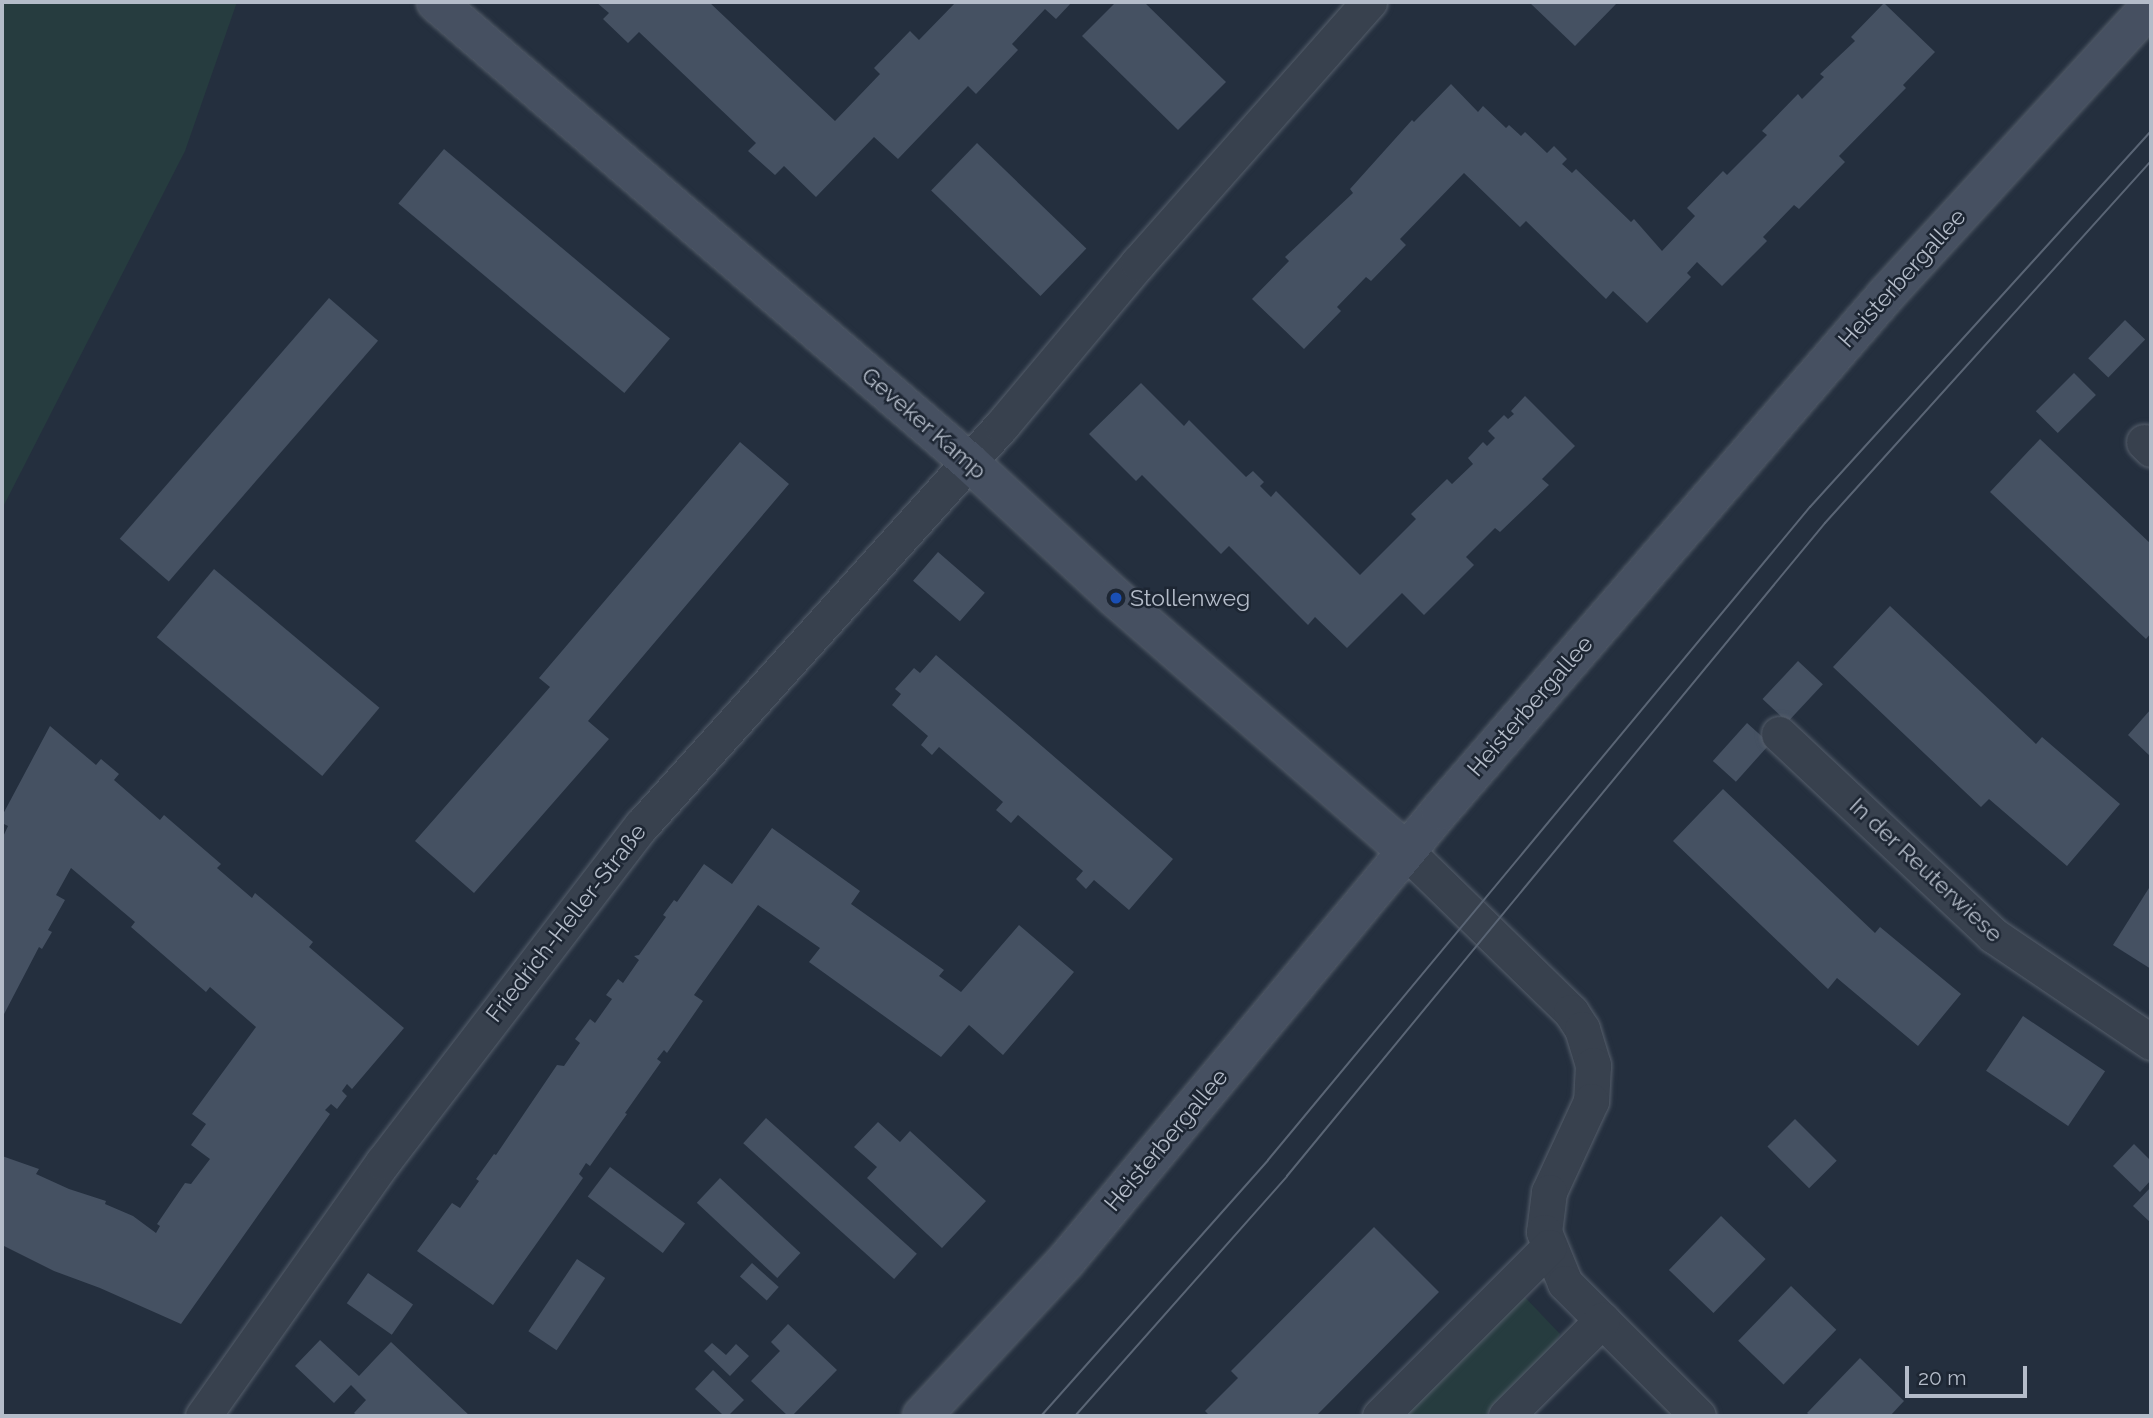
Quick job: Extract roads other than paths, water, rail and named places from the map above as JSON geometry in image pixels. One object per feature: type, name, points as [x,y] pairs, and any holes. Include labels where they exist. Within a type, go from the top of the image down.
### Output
[{"type":"main road","name":"Geveker Kamp","points":[[436,2],[968,461],[1116,598],[1406,851]]},
{"type":"main road","name":"Heisterbergallee","points":[[922,1416],[1066,1261],[1406,851],[1886,295],[2151,6]]},
{"type":"street","points":[[968,461],[1369,2]]},
{"type":"street","name":"Friedrich-Heller-Straße","points":[[203,1416],[391,1152],[642,825],[968,461]]},
{"type":"street","name":"In der Reuterwiese","points":[[1779,734],[1993,935],[2151,1041]]},
{"type":"street","points":[[1406,851],[1571,1012],[1590,1048],[1593,1065],[1591,1101],[1545,1203],[1544,1232],[1565,1283],[1698,1416]]},
{"type":"street","points":[[1380,1416],[1549,1247]]},
{"type":"street","points":[[1506,1416],[1602,1320]]},
{"type":"tram line","points":[[1041,1416],[1268,1160],[1810,507],[2151,131]]},
{"type":"tram line","points":[[1075,1416],[1287,1176],[1825,523],[2151,161]]},
{"type":"place","name":"Stollenweg","points":[[1116,598]]}]
